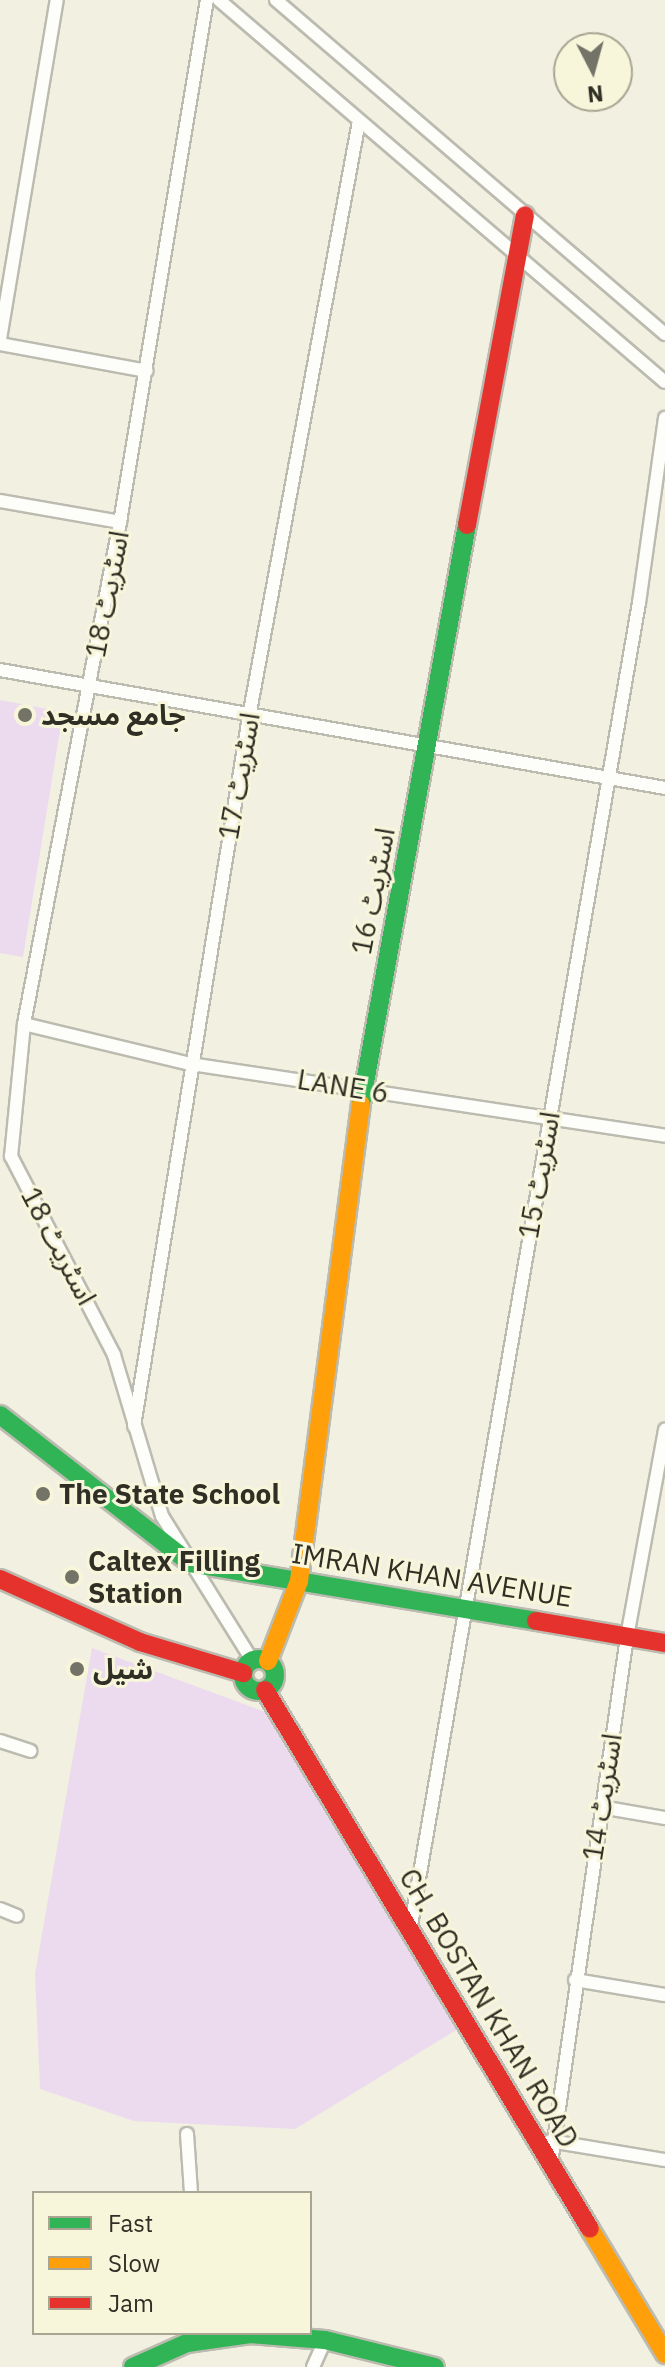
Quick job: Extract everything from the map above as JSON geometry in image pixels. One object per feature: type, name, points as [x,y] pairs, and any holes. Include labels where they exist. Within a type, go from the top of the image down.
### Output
[{"type":"street","points":[[57,0],[0,342],[147,371]]},
{"type":"street","name":"اسٹریٹ 18","points":[[207,0],[147,371],[24,1024],[11,1156],[114,1355],[133,1434],[162,1516],[254,1665]]},
{"type":"street","points":[[219,0],[514,256],[665,382]]},
{"type":"street","points":[[276,0],[665,334]]},
{"type":"street","name":"اسٹریٹ 17","points":[[133,1434],[249,717],[359,121]]},
{"type":"street","name":"اسٹریٹ 16","points":[[265,1690],[276,1674],[254,1665],[299,1581],[363,1087],[429,749],[514,256],[525,215]]},
{"type":"street","name":"اسٹریٹ 15","points":[[410,1931],[607,779],[665,418]]},
{"type":"street","points":[[0,501],[120,522]]},
{"type":"street","points":[[0,670],[429,749],[665,788]]},
{"type":"street","name":"LANE 6","points":[[24,1024],[191,1064],[363,1087],[665,1136]]},
{"type":"street","points":[[0,1415],[190,1563]]},
{"type":"street","name":"اسٹریٹ 14","points":[[552,2166],[550,2141],[627,1637],[665,1429]]},
{"type":"street","name":"IMRAN KHAN AVENUE","points":[[190,1563],[665,1643]]},
{"type":"street","points":[[0,1579],[140,1642],[215,1669],[254,1665],[249,1687],[265,1690]]},
{"type":"street","name":"CH. BOSTAN KHAN ROAD","points":[[265,1690],[665,2354]]},
{"type":"street","points":[[0,1741],[30,1751]]},
{"type":"street","points":[[601,1807],[665,1818]]},
{"type":"street","points":[[0,1909],[17,1916]]},
{"type":"street","points":[[575,1980],[665,1995]]},
{"type":"street","points":[[187,2134],[191,2191]]},
{"type":"street","points":[[550,2141],[665,2160]]},
{"type":"street","points":[[133,2367],[194,2338],[236,2335]]},
{"type":"street","points":[[262,2335],[325,2340],[435,2367]]},
{"type":"street","points":[[313,2367],[325,2340]]},
{"type":"shaded area","points":[[0,700],[63,712],[23,957],[0,953]]},
{"type":"shaded area","points":[[92,1648],[268,1713],[302,1752],[466,2024],[295,2129],[134,2121],[40,2089],[35,1974]]},
{"type":"traffic: fast","points":[[361,1104],[467,525]]},
{"type":"traffic: fast","points":[[0,1415],[190,1563],[536,1621]]},
{"type":"traffic: fast","points":[[259,1659],[270,1664],[275,1675],[270,1686],[259,1691],[248,1686],[243,1675],[248,1664],[259,1659]]},
{"type":"traffic: fast","points":[[133,2367],[187,2343],[243,2335]]},
{"type":"traffic: fast","points":[[262,2335],[325,2340],[435,2367]]},
{"type":"traffic: slow","points":[[268,1661],[299,1581],[361,1104]]},
{"type":"traffic: slow","points":[[590,2229],[665,2354]]},
{"type":"traffic: jam","points":[[467,525],[525,215]]},
{"type":"traffic: jam","points":[[0,1579],[140,1642],[243,1673]]},
{"type":"traffic: jam","points":[[536,1621],[665,1643]]},
{"type":"traffic: jam","points":[[265,1690],[590,2229]]},
{"type":"place","name":"جامع مسجد","points":[[25,715]]},
{"type":"place","name":"The State School","points":[[43,1494]]},
{"type":"place","name":"Caltex Filling Station","points":[[72,1577]]},
{"type":"place","name":"شیل","points":[[77,1669]]}]
